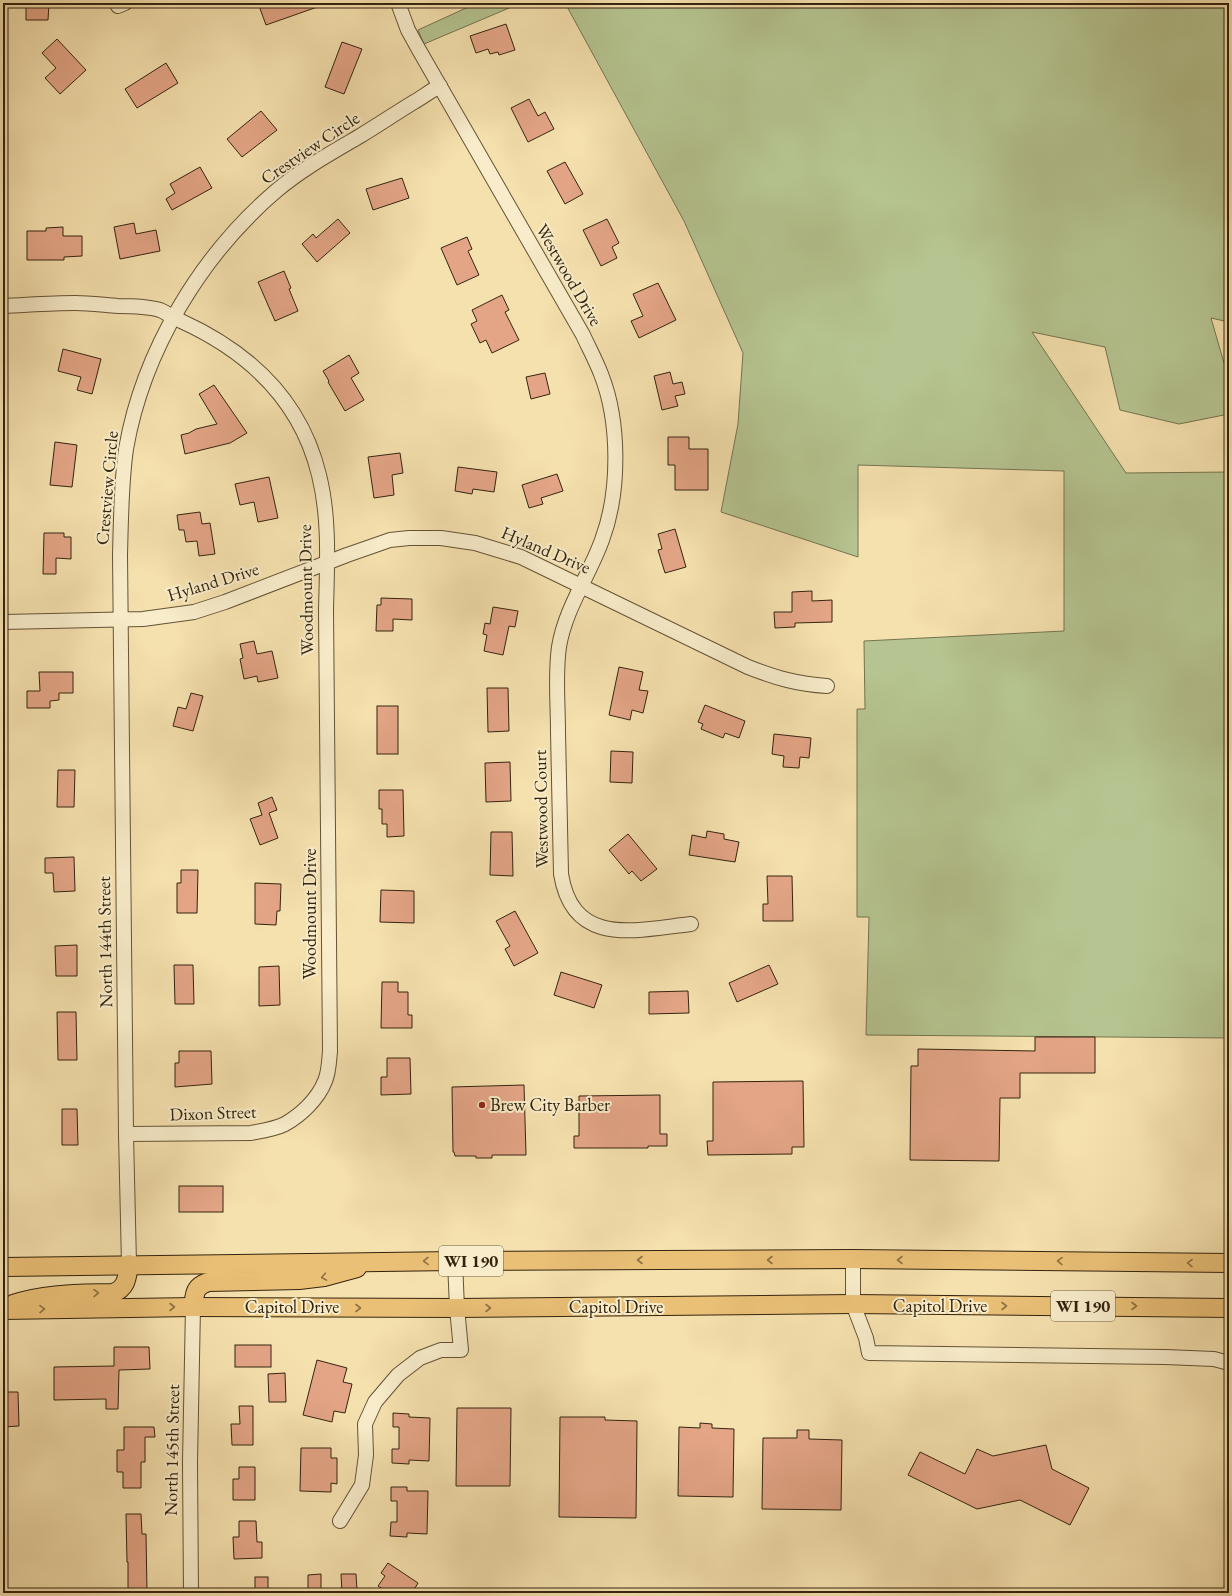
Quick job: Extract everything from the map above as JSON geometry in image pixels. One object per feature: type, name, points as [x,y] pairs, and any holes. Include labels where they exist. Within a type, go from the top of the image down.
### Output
[{"type":"main road","name":"WI 190","points":[[3,1267],[129,1264],[853,1259],[1229,1263]]},
{"type":"main road","points":[[193,1307],[195,1291],[200,1285],[208,1282],[299,1280],[324,1277],[374,1262]]},
{"type":"main road","points":[[3,1309],[30,1298],[47,1295],[113,1293],[125,1285],[129,1264]]},
{"type":"main road","name":"Capitol Drive","points":[[3,1309],[193,1307],[457,1308],[853,1304],[1229,1308]]},
{"type":"street","name":"Westwood Drive","points":[[398,3],[408,30],[583,335],[601,374],[612,416],[616,464],[611,503],[602,540],[582,586]]},
{"type":"street","name":"Crestview Circle","points":[[120,620],[122,500],[126,450],[134,415],[151,365],[173,318],[218,250],[276,192],[320,160],[440,86]]},
{"type":"street","name":"Woodmount Drive","points":[[3,306],[77,303],[145,307],[160,310],[173,318],[218,339],[249,361],[262,373],[290,408],[315,460],[319,477],[327,544],[326,610],[330,1051],[325,1081],[315,1098]]},
{"type":"street","name":"Hyland Drive","points":[[3,622],[161,618],[194,612],[225,602],[390,540],[409,538],[441,538],[462,540],[499,549],[521,557],[748,668],[780,679],[807,685],[827,686]]},
{"type":"street","name":"Westwood Court","points":[[582,586],[571,606],[563,628],[558,662],[560,866],[563,891],[577,915],[599,927],[608,929],[634,930],[691,924]]},
{"type":"street","name":"North 144th Street","points":[[120,620],[126,1134],[130,1245],[129,1264]]},
{"type":"street","name":"Dixon Street","points":[[126,1134],[251,1133],[284,1124],[300,1113],[315,1098]]},
{"type":"street","points":[[853,1259],[853,1304],[866,1338],[869,1353],[1165,1357],[1214,1359],[1229,1364]]},
{"type":"street","points":[[340,1522],[362,1485],[366,1455],[365,1424],[375,1402],[398,1374],[420,1358],[441,1350],[461,1350],[455,1261]]},
{"type":"street","name":"North 145th Street","points":[[191,1593],[190,1462],[193,1307]]},
{"type":"green space","points":[[477,3],[521,3],[424,44],[418,30]]},
{"type":"green space","points":[[565,3],[1229,3],[1229,322],[1211,318],[1224,363],[1229,369],[1229,414],[1179,424],[1120,410],[1105,347],[1032,332],[1126,473],[1229,472],[1229,1038],[866,1035],[869,917],[857,917],[857,709],[865,709],[864,641],[1064,631],[1064,471],[858,465],[858,557],[721,512],[738,424],[743,353],[684,221]]},
{"type":"building","points":[[26,3],[49,3],[48,20],[26,20]]},
{"type":"building","points":[[258,3],[323,3],[323,5],[266,25]]},
{"type":"building","points":[[506,24],[515,50],[499,55],[498,52],[490,54],[488,49],[476,53],[470,36]]},
{"type":"building","points":[[57,39],[86,70],[60,94],[45,78],[56,68],[42,53]]},
{"type":"building","points":[[342,42],[362,49],[344,94],[325,87]]},
{"type":"building","points":[[166,63],[178,83],[137,108],[125,89]]},
{"type":"building","points":[[529,99],[538,116],[545,112],[554,129],[528,142],[511,108]]},
{"type":"building","points":[[261,111],[277,130],[242,157],[227,139]]},
{"type":"building","points":[[565,162],[583,194],[565,204],[547,171]]},
{"type":"building","points":[[200,167],[212,188],[172,210],[166,199],[175,193],[170,184]]},
{"type":"building","points":[[402,178],[409,198],[373,210],[366,189]]},
{"type":"building","points":[[338,219],[350,233],[317,262],[302,244],[313,234],[316,238]]},
{"type":"building","points":[[607,219],[619,243],[612,247],[617,258],[601,266],[583,230]]},
{"type":"building","points":[[134,223],[136,234],[156,230],[160,251],[120,259],[114,227]]},
{"type":"building","points":[[63,227],[63,236],[82,236],[82,256],[64,257],[64,260],[27,260],[27,231],[46,231],[46,228]]},
{"type":"building","points":[[467,237],[472,249],[468,251],[479,275],[457,285],[441,248]]},
{"type":"building","points":[[284,271],[291,288],[289,289],[298,311],[275,321],[258,282]]},
{"type":"building","points":[[658,283],[676,320],[639,338],[631,321],[643,316],[633,294]]},
{"type":"building","points":[[502,295],[509,310],[505,312],[519,340],[492,353],[486,340],[480,343],[471,324],[477,321],[472,310]]},
{"type":"building","points":[[63,349],[101,359],[92,394],[77,390],[81,377],[58,371]]},
{"type":"building","points":[[349,355],[359,373],[351,378],[364,400],[345,411],[323,371]]},
{"type":"building","points":[[670,372],[673,384],[682,382],[685,394],[675,396],[678,406],[662,410],[654,376]]},
{"type":"building","points":[[545,373],[550,394],[531,399],[526,377]]},
{"type":"building","points":[[214,385],[247,433],[230,443],[185,454],[181,435],[196,429],[217,424],[199,394]]},
{"type":"building","points":[[668,437],[689,437],[689,449],[708,449],[708,490],[675,490],[675,465],[668,465]]},
{"type":"building","points":[[55,442],[77,445],[72,487],[50,485]]},
{"type":"building","points":[[400,453],[403,473],[392,475],[394,495],[374,498],[368,457]]},
{"type":"building","points":[[458,467],[497,472],[494,492],[473,489],[472,494],[455,491]]},
{"type":"building","points":[[557,474],[563,491],[541,498],[543,504],[529,508],[522,485]]},
{"type":"building","points":[[269,477],[278,518],[258,522],[254,502],[240,505],[235,484]]},
{"type":"building","points":[[200,512],[202,524],[210,523],[215,554],[199,556],[197,541],[186,542],[184,530],[179,530],[177,515]]},
{"type":"building","points":[[675,529],[686,567],[665,573],[658,550],[662,549],[658,534]]},
{"type":"building","points":[[44,533],[64,533],[64,537],[71,537],[71,559],[56,558],[56,574],[43,574]]},
{"type":"building","points":[[812,591],[812,601],[832,600],[832,622],[795,623],[795,627],[775,628],[774,612],[792,612],[792,592]]},
{"type":"building","points":[[381,598],[412,599],[412,620],[393,619],[393,631],[376,631],[377,605],[381,605]]},
{"type":"building","points":[[493,607],[518,611],[515,627],[509,626],[503,655],[484,651],[487,635],[483,634],[485,623],[490,624]]},
{"type":"building","points":[[254,641],[257,654],[272,651],[278,678],[258,682],[257,676],[244,679],[240,659],[243,658],[240,644]]},
{"type":"building","points":[[619,667],[643,672],[639,690],[648,691],[643,713],[632,710],[630,720],[609,715]]},
{"type":"building","points":[[39,672],[73,672],[73,693],[59,693],[59,700],[50,701],[50,708],[27,708],[27,691],[40,691]]},
{"type":"building","points":[[487,688],[508,688],[509,731],[488,732]]},
{"type":"building","points":[[191,693],[203,696],[193,731],[173,726],[178,707],[186,709]]},
{"type":"building","points":[[705,705],[745,721],[739,738],[725,733],[723,738],[701,729],[703,724],[698,722]]},
{"type":"building","points":[[377,706],[398,706],[398,754],[377,754]]},
{"type":"building","points":[[774,734],[811,738],[809,758],[800,757],[799,768],[783,767],[784,756],[772,754]]},
{"type":"building","points":[[611,751],[633,752],[632,783],[610,782]]},
{"type":"building","points":[[510,762],[511,801],[486,802],[485,763]]},
{"type":"building","points":[[58,770],[75,770],[74,807],[57,807]]},
{"type":"building","points":[[379,790],[403,790],[404,836],[387,837],[387,824],[382,824],[382,809],[379,809]]},
{"type":"building","points":[[272,797],[277,810],[269,813],[278,838],[260,845],[250,819],[262,815],[258,803]]},
{"type":"building","points":[[707,831],[724,834],[724,839],[739,842],[735,862],[689,855],[692,835],[706,838]]},
{"type":"building","points":[[491,832],[512,832],[513,876],[490,875]]},
{"type":"building","points":[[628,834],[657,869],[641,881],[632,871],[629,874],[609,850]]},
{"type":"building","points":[[74,857],[75,891],[54,892],[53,873],[45,873],[45,858]]},
{"type":"building","points":[[181,870],[198,870],[197,913],[177,913],[177,883],[181,883]]},
{"type":"building","points":[[767,876],[792,876],[793,921],[763,921],[763,904],[768,904]]},
{"type":"building","points":[[255,883],[281,884],[280,911],[277,911],[276,925],[255,924]]},
{"type":"building","points":[[381,890],[414,891],[414,923],[380,922]]},
{"type":"building","points":[[515,911],[538,953],[514,966],[505,949],[510,946],[496,921]]},
{"type":"building","points":[[77,945],[77,976],[56,976],[55,946]]},
{"type":"building","points":[[174,965],[193,965],[194,1004],[175,1004]]},
{"type":"building","points":[[769,965],[778,984],[737,1002],[729,983]]},
{"type":"building","points":[[279,966],[280,1005],[259,1006],[259,967]]},
{"type":"building","points":[[561,972],[602,985],[594,1008],[554,995]]},
{"type":"building","points":[[382,982],[398,982],[398,992],[408,992],[408,1015],[412,1015],[412,1028],[381,1028]]},
{"type":"building","points":[[688,991],[689,1013],[649,1014],[649,992]]},
{"type":"building","points":[[57,1012],[76,1012],[77,1060],[58,1060]]},
{"type":"building","points":[[1035,1037],[1095,1037],[1095,1073],[1020,1073],[1020,1098],[1000,1098],[999,1161],[910,1160],[911,1066],[918,1066],[918,1049],[1035,1051]]},
{"type":"building","points":[[179,1051],[211,1051],[212,1084],[175,1087],[175,1063],[179,1063]]},
{"type":"building","points":[[387,1058],[410,1058],[411,1094],[381,1095],[381,1077],[387,1077]]},
{"type":"building","points":[[803,1081],[804,1147],[792,1147],[792,1154],[708,1155],[707,1141],[713,1141],[713,1082]]},
{"type":"building","points":[[524,1085],[526,1155],[492,1155],[492,1158],[455,1156],[453,1152],[452,1087]]},
{"type":"building","points":[[660,1095],[660,1134],[667,1134],[667,1146],[648,1146],[648,1148],[574,1148],[574,1136],[579,1136],[579,1096]]},
{"type":"building","points":[[62,1109],[77,1109],[78,1145],[62,1145]]},
{"type":"building","points":[[179,1186],[223,1186],[223,1212],[179,1212]]},
{"type":"building","points":[[235,1345],[271,1345],[271,1367],[235,1367]]},
{"type":"building","points":[[114,1347],[149,1347],[150,1369],[119,1370],[118,1409],[106,1409],[106,1399],[54,1400],[54,1367],[114,1366]]},
{"type":"building","points":[[317,1360],[347,1368],[343,1382],[352,1384],[345,1413],[334,1411],[332,1422],[303,1415]]},
{"type":"building","points":[[285,1373],[286,1402],[269,1402],[268,1374]]},
{"type":"building","points":[[3,1392],[18,1392],[19,1426],[3,1427]]},
{"type":"building","points":[[239,1406],[253,1406],[253,1445],[232,1445],[231,1424],[240,1424]]},
{"type":"building","points":[[457,1408],[511,1408],[510,1486],[456,1486]]},
{"type":"building","points":[[393,1413],[409,1414],[409,1417],[430,1418],[429,1461],[409,1460],[409,1464],[392,1463],[392,1449],[399,1449],[399,1427],[393,1427]]},
{"type":"building","points":[[560,1417],[605,1417],[605,1420],[637,1421],[636,1518],[559,1517]]},
{"type":"building","points":[[700,1423],[712,1424],[712,1428],[734,1429],[733,1497],[678,1496],[679,1427],[700,1428]]},
{"type":"building","points":[[124,1427],[154,1427],[155,1437],[145,1437],[145,1462],[141,1462],[141,1488],[123,1488],[123,1472],[117,1472],[117,1450],[124,1450]]},
{"type":"building","points":[[797,1430],[809,1430],[809,1439],[842,1440],[841,1510],[762,1509],[763,1438],[797,1438]]},
{"type":"building","points":[[1046,1445],[1052,1469],[1089,1488],[1070,1525],[1020,1500],[977,1509],[908,1475],[920,1452],[965,1474],[977,1449],[993,1456]]},
{"type":"building","points":[[301,1448],[331,1448],[331,1458],[337,1458],[337,1484],[331,1483],[331,1492],[300,1491]]},
{"type":"building","points":[[239,1467],[255,1467],[255,1500],[233,1500],[233,1479],[239,1479]]},
{"type":"building","points":[[391,1487],[407,1487],[407,1491],[428,1491],[427,1534],[407,1533],[407,1537],[390,1536],[391,1522],[397,1522],[397,1501],[391,1501]]},
{"type":"building","points":[[126,1514],[141,1514],[142,1534],[146,1534],[147,1593],[128,1593]]},
{"type":"building","points":[[239,1521],[256,1521],[257,1542],[262,1542],[262,1558],[234,1559],[233,1537],[239,1537]]},
{"type":"building","points":[[388,1563],[418,1583],[412,1593],[389,1593],[378,1586],[385,1576],[381,1573]]},
{"type":"building","points":[[321,1574],[321,1593],[308,1593],[308,1575]]},
{"type":"building","points":[[341,1574],[356,1574],[357,1590],[353,1590],[353,1593],[342,1593]]},
{"type":"building","points":[[255,1577],[268,1577],[268,1592],[255,1592]]},
{"type":"place","name":"Brew City Barber","points":[[482,1105]]}]
